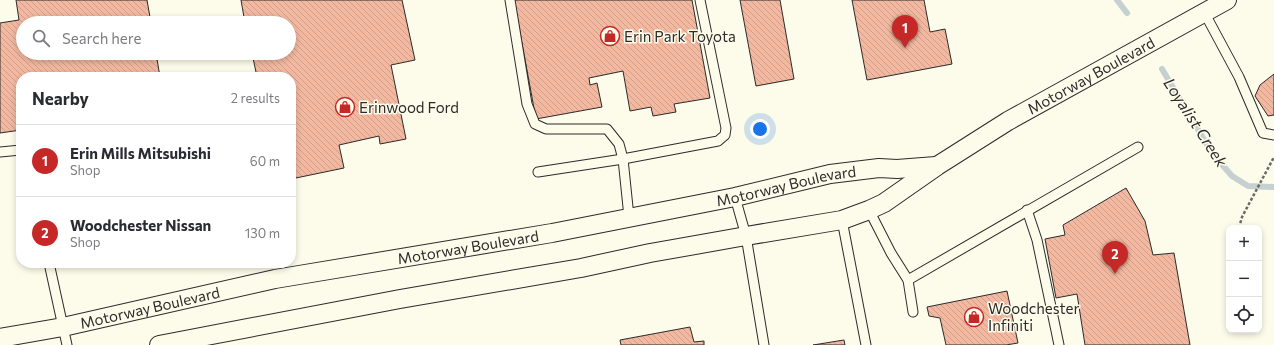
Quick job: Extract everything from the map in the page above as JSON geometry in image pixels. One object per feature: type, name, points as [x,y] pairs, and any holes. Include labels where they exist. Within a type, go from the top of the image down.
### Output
[{"type":"street","name":"Motorway Boulevard","points":[[159,345],[400,299],[581,268],[650,253],[842,220],[884,203],[937,166],[1008,121],[1226,0]]},
{"type":"street","name":"Motorway Boulevard","points":[[0,338],[63,327],[275,279],[545,234],[630,218],[735,197],[830,174],[879,168],[937,166]]},
{"type":"lane","points":[[510,0],[527,104],[534,124],[546,129],[607,129],[619,144],[623,159],[630,218]]},
{"type":"lane","points":[[538,172],[623,159],[718,141],[725,135],[726,128],[700,0]]},
{"type":"lane","points":[[1204,12],[1239,77],[1263,133],[1274,134]]},
{"type":"lane","points":[[908,280],[1138,147]]},
{"type":"lane","points":[[0,152],[16,150]]},
{"type":"lane","points":[[735,197],[746,236],[764,345]]},
{"type":"lane","points":[[869,210],[891,253],[908,280],[913,312]]},
{"type":"lane","points":[[1027,210],[1037,240],[1059,345]]},
{"type":"lane","points":[[842,220],[866,345]]},
{"type":"lane","points":[[50,268],[67,345]]},
{"type":"path","points":[[1240,225],[1242,217],[1274,157]]},
{"type":"building","points":[[16,0],[147,0],[150,16],[18,16]]},
{"type":"building","name":"Erinwood Ford","points":[[241,0],[402,0],[415,60],[391,65],[406,139],[380,144],[379,136],[339,145],[344,168],[296,178],[296,72],[256,72],[253,60],[296,60],[296,16],[244,16]]},
{"type":"building","name":"Erin Park Toyota","points":[[514,0],[692,0],[710,98],[674,104],[676,112],[653,116],[651,107],[630,111],[623,71],[589,78],[590,85],[597,83],[602,107],[536,119]]},
{"type":"building","points":[[740,0],[780,0],[794,79],[756,86]]},
{"type":"building","points":[[852,0],[924,0],[930,32],[945,29],[952,64],[867,80]]},
{"type":"building","points":[[16,20],[16,60],[157,60],[159,72],[16,72],[16,131],[0,133],[0,23]]},
{"type":"building","points":[[1274,74],[1274,115],[1268,116],[1255,96],[1260,85]]},
{"type":"building","points":[[1126,188],[1145,221],[1153,255],[1174,253],[1190,345],[1085,345],[1077,294],[1056,298],[1045,239],[1065,235],[1063,225]]},
{"type":"building","name":"Woodchester Infiniti","points":[[1007,291],[1018,343],[1006,345],[946,345],[940,318],[929,316],[927,307]]},
{"type":"building","points":[[690,327],[694,342],[704,341],[704,345],[621,345],[620,340]]},
{"type":"building","points":[[844,340],[845,345],[813,345]]},
{"type":"waterway","name":"Loyalist Creek","points":[[1117,0],[1127,13]]},
{"type":"waterway","name":"Loyalist Creek","points":[[1162,69],[1212,153],[1232,176],[1248,186],[1274,187]]},
{"type":"place","name":"Erin Park Toyota","points":[[610,36]]},
{"type":"place","name":"Erin Mills Mitsubishi","points":[[905,48]]},
{"type":"place","name":"Erinwood Ford","points":[[345,107]]},
{"type":"place","name":"Woodchester Nissan","points":[[1115,274]]},
{"type":"place","name":"Woodchester Infiniti","points":[[974,317]]}]
